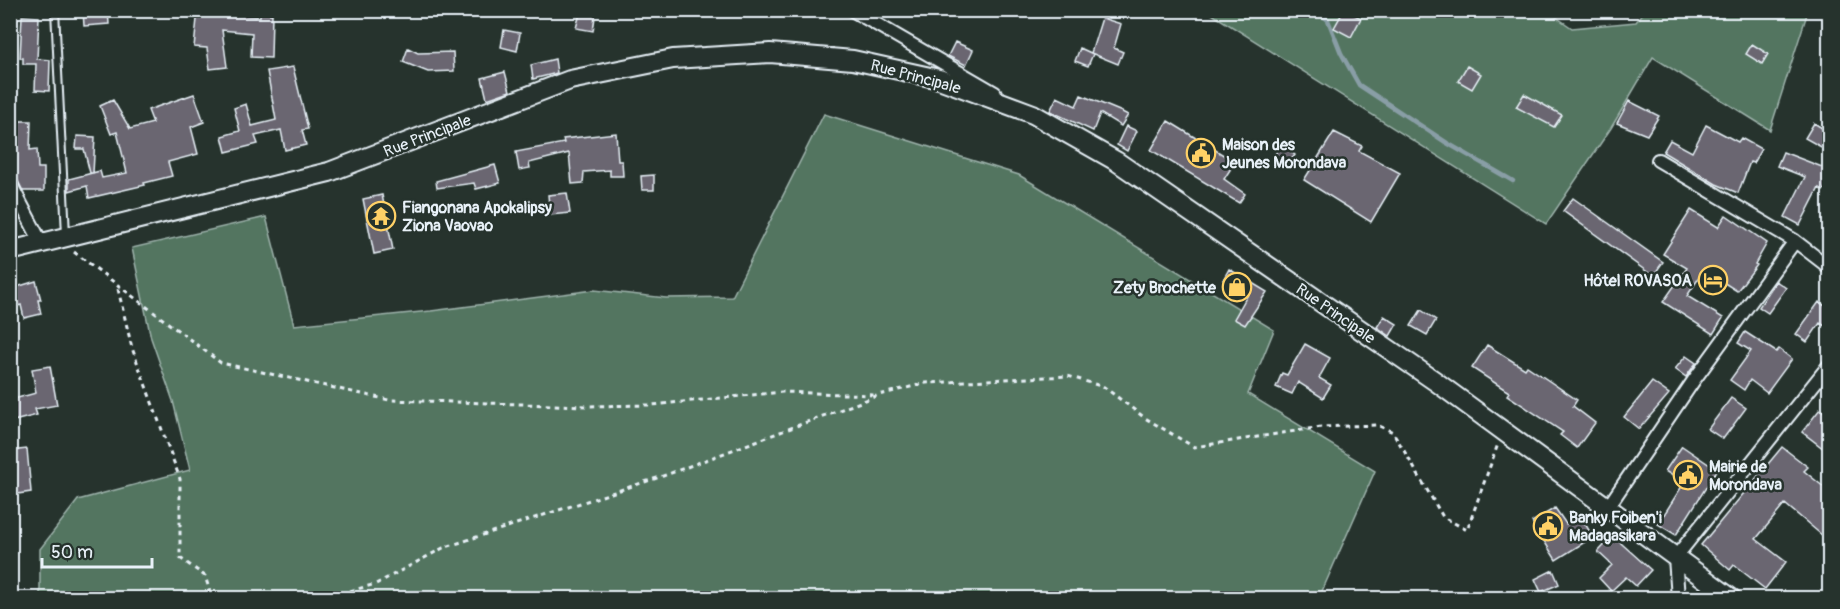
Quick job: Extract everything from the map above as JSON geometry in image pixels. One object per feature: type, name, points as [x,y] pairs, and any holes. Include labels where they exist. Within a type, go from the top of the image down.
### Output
[{"type":"main road","name":"Rue Principale","points":[[10,251],[328,172],[570,80],[674,58],[770,53],[853,60],[939,79],[1033,114],[1116,161],[1506,432],[1731,598]]},
{"type":"street","points":[[852,10],[1033,114]]},
{"type":"street","points":[[1658,160],[1795,241],[1830,268]]},
{"type":"street","points":[[10,183],[56,240]]},
{"type":"street","points":[[1608,507],[1694,380],[1795,241]]},
{"type":"street","points":[[1678,598],[1675,558],[1830,364]]},
{"type":"lane","points":[[55,10],[56,240]]},
{"type":"path","points":[[56,240],[221,363],[388,400],[586,406],[652,405],[782,392],[879,395]]},
{"type":"path","points":[[117,287],[132,348],[180,479],[180,558],[206,576],[212,598]]},
{"type":"path","points":[[324,598],[376,584],[443,548],[663,476],[879,395],[926,383],[1068,376],[1104,387],[1145,418],[1194,447],[1321,427],[1377,425],[1393,432],[1443,517],[1467,530],[1493,450],[1506,432]]},
{"type":"green space","points":[[1546,10],[1572,28],[1636,22],[1645,11],[1808,11],[1770,130],[1653,57],[1611,128],[1546,224],[1207,11]]},
{"type":"green space","points":[[824,114],[1019,175],[1274,330],[1248,394],[1375,471],[1319,598],[40,598],[40,549],[78,500],[190,470],[173,401],[151,338],[132,248],[266,217],[294,325],[431,311],[594,290],[666,298],[732,297]]},
{"type":"building","points":[[83,10],[108,10],[109,24],[84,26]]},
{"type":"building","points":[[198,10],[220,10],[220,13],[260,17],[260,14],[272,14],[271,58],[251,57],[252,33],[222,30],[227,67],[210,69],[207,48],[194,47]]},
{"type":"building","points":[[581,10],[596,10],[593,31],[576,28]]},
{"type":"building","points":[[1344,10],[1361,18],[1351,37],[1334,28]]},
{"type":"building","points":[[22,16],[39,17],[37,59],[50,60],[49,91],[35,90],[36,64],[23,64],[23,58],[20,58]]},
{"type":"building","points":[[1102,18],[1121,24],[1114,48],[1123,52],[1118,64],[1091,53]]},
{"type":"building","points":[[504,30],[520,33],[517,51],[501,47]]},
{"type":"building","points":[[955,42],[973,50],[966,65],[948,56]]},
{"type":"building","points":[[1752,44],[1768,54],[1762,64],[1746,54]]},
{"type":"building","points":[[408,48],[418,53],[453,52],[454,71],[428,72],[403,62]]},
{"type":"building","points":[[1080,48],[1093,54],[1088,66],[1075,61]]},
{"type":"building","points":[[555,59],[557,73],[533,79],[531,65]]},
{"type":"building","points":[[1467,66],[1481,74],[1472,89],[1458,81]]},
{"type":"building","points":[[293,67],[308,129],[302,130],[306,145],[285,150],[281,130],[255,136],[258,144],[226,152],[222,136],[240,131],[234,108],[246,104],[252,126],[276,120],[267,71]]},
{"type":"building","points":[[505,72],[510,91],[487,99],[482,78]]},
{"type":"building","points":[[194,94],[204,122],[191,127],[198,154],[168,162],[172,176],[89,198],[87,186],[69,191],[69,179],[100,171],[102,178],[127,173],[117,132],[111,134],[100,106],[113,100],[130,129],[153,123],[148,110]]},
{"type":"building","points":[[1524,94],[1562,115],[1554,127],[1516,107]]},
{"type":"building","points":[[1081,95],[1128,115],[1121,126],[1100,113],[1093,131],[1050,111],[1057,97],[1076,106]]},
{"type":"building","points":[[1629,101],[1659,116],[1647,135],[1617,123]]},
{"type":"building","points":[[19,121],[31,121],[30,150],[37,149],[38,168],[44,168],[44,191],[23,191],[17,179],[10,175],[10,148],[17,149]]},
{"type":"building","points":[[1168,121],[1235,162],[1224,179],[1245,194],[1239,203],[1151,150]]},
{"type":"building","points":[[1814,123],[1830,133],[1830,152],[1805,138]]},
{"type":"building","points":[[1706,125],[1738,142],[1741,138],[1761,149],[1753,163],[1750,162],[1738,193],[1716,184],[1663,152],[1670,140],[1692,152]]},
{"type":"building","points":[[1126,126],[1137,131],[1127,151],[1117,145]]},
{"type":"building","points":[[1334,132],[1362,146],[1359,151],[1400,173],[1371,222],[1304,180]]},
{"type":"building","points":[[616,133],[618,161],[622,161],[623,176],[610,176],[610,170],[584,172],[583,183],[572,184],[569,153],[529,163],[530,168],[519,170],[516,152],[564,143],[563,139]]},
{"type":"building","points":[[77,136],[95,137],[93,173],[90,173],[84,149],[76,149]]},
{"type":"building","points":[[1282,144],[1295,155],[1287,165],[1274,155]]},
{"type":"building","points":[[1783,152],[1830,170],[1830,181],[1823,191],[1819,188],[1800,225],[1785,217],[1805,177],[1777,166]]},
{"type":"building","points":[[495,165],[500,183],[476,189],[474,183],[437,188],[436,181]]},
{"type":"building","points":[[654,175],[654,190],[642,190],[641,176]]},
{"type":"building","points":[[567,193],[570,213],[550,215],[548,195]]},
{"type":"building","points":[[382,195],[393,250],[374,254],[363,199]]},
{"type":"building","points":[[1573,198],[1663,262],[1653,276],[1563,211]]},
{"type":"building","points":[[1691,210],[1718,227],[1726,215],[1767,243],[1755,264],[1757,265],[1737,291],[1704,270],[1687,296],[1723,318],[1713,334],[1663,302],[1687,268],[1663,254]]},
{"type":"building","points":[[1229,269],[1267,292],[1245,325],[1234,319],[1248,294],[1223,280]]},
{"type":"building","points":[[36,281],[41,300],[38,300],[41,314],[24,318],[21,305],[10,308],[10,289]]},
{"type":"building","points":[[1776,281],[1786,288],[1768,313],[1759,307]]},
{"type":"building","points":[[1819,302],[1830,309],[1830,329],[1820,323],[1807,342],[1796,334]]},
{"type":"building","points":[[1421,310],[1436,320],[1427,335],[1411,326]]},
{"type":"building","points":[[1384,316],[1397,324],[1390,336],[1377,327]]},
{"type":"building","points":[[1745,332],[1776,352],[1779,349],[1792,359],[1767,393],[1750,380],[1744,390],[1730,380],[1751,351],[1738,343]]},
{"type":"building","points":[[1305,344],[1330,358],[1319,378],[1331,385],[1323,398],[1298,382],[1292,394],[1276,387],[1282,373],[1287,375]]},
{"type":"building","points":[[1487,345],[1525,369],[1527,366],[1577,400],[1573,406],[1595,423],[1577,448],[1560,435],[1563,432],[1507,395],[1509,392],[1472,368]]},
{"type":"building","points":[[1686,356],[1696,363],[1686,377],[1675,369]]},
{"type":"building","points":[[50,366],[57,405],[35,409],[37,415],[10,422],[10,400],[36,393],[32,369]]},
{"type":"building","points":[[1652,382],[1669,394],[1639,429],[1624,417]]},
{"type":"building","points":[[1731,398],[1746,408],[1723,439],[1708,429]]},
{"type":"building","points":[[1820,409],[1830,417],[1830,441],[1824,449],[1802,432]]},
{"type":"building","points":[[1682,446],[1717,470],[1676,535],[1658,524],[1684,483],[1665,471]]},
{"type":"building","points":[[1782,447],[1808,467],[1804,471],[1830,492],[1830,542],[1785,504],[1756,539],[1786,562],[1765,589],[1734,565],[1730,570],[1701,545]]},
{"type":"building","points":[[27,449],[31,492],[11,495],[10,451]]},
{"type":"building","points":[[1555,508],[1566,524],[1580,515],[1593,537],[1556,560],[1532,522]]},
{"type":"building","points":[[1613,536],[1651,570],[1636,586],[1626,577],[1611,591],[1599,578],[1612,565],[1598,552]]},
{"type":"building","points":[[1553,570],[1559,584],[1541,592],[1535,579]]},
{"type":"waterway","points":[[1316,10],[1328,20],[1341,53],[1359,85],[1447,143],[1513,181]]},
{"type":"place","name":"Maison des Jeunes Morondava","points":[[1201,153]]},
{"type":"place","name":"Fiangonana Apokalipsy Ziona Vaovao","points":[[381,216]]},
{"type":"place","name":"Hôtel ROVASOA","points":[[1713,280]]},
{"type":"place","name":"Zety Brochette","points":[[1237,287]]},
{"type":"place","name":"Mairie de Morondava","points":[[1688,475]]},
{"type":"place","name":"Banky Foiben'i Madagasikara","points":[[1548,526]]}]
